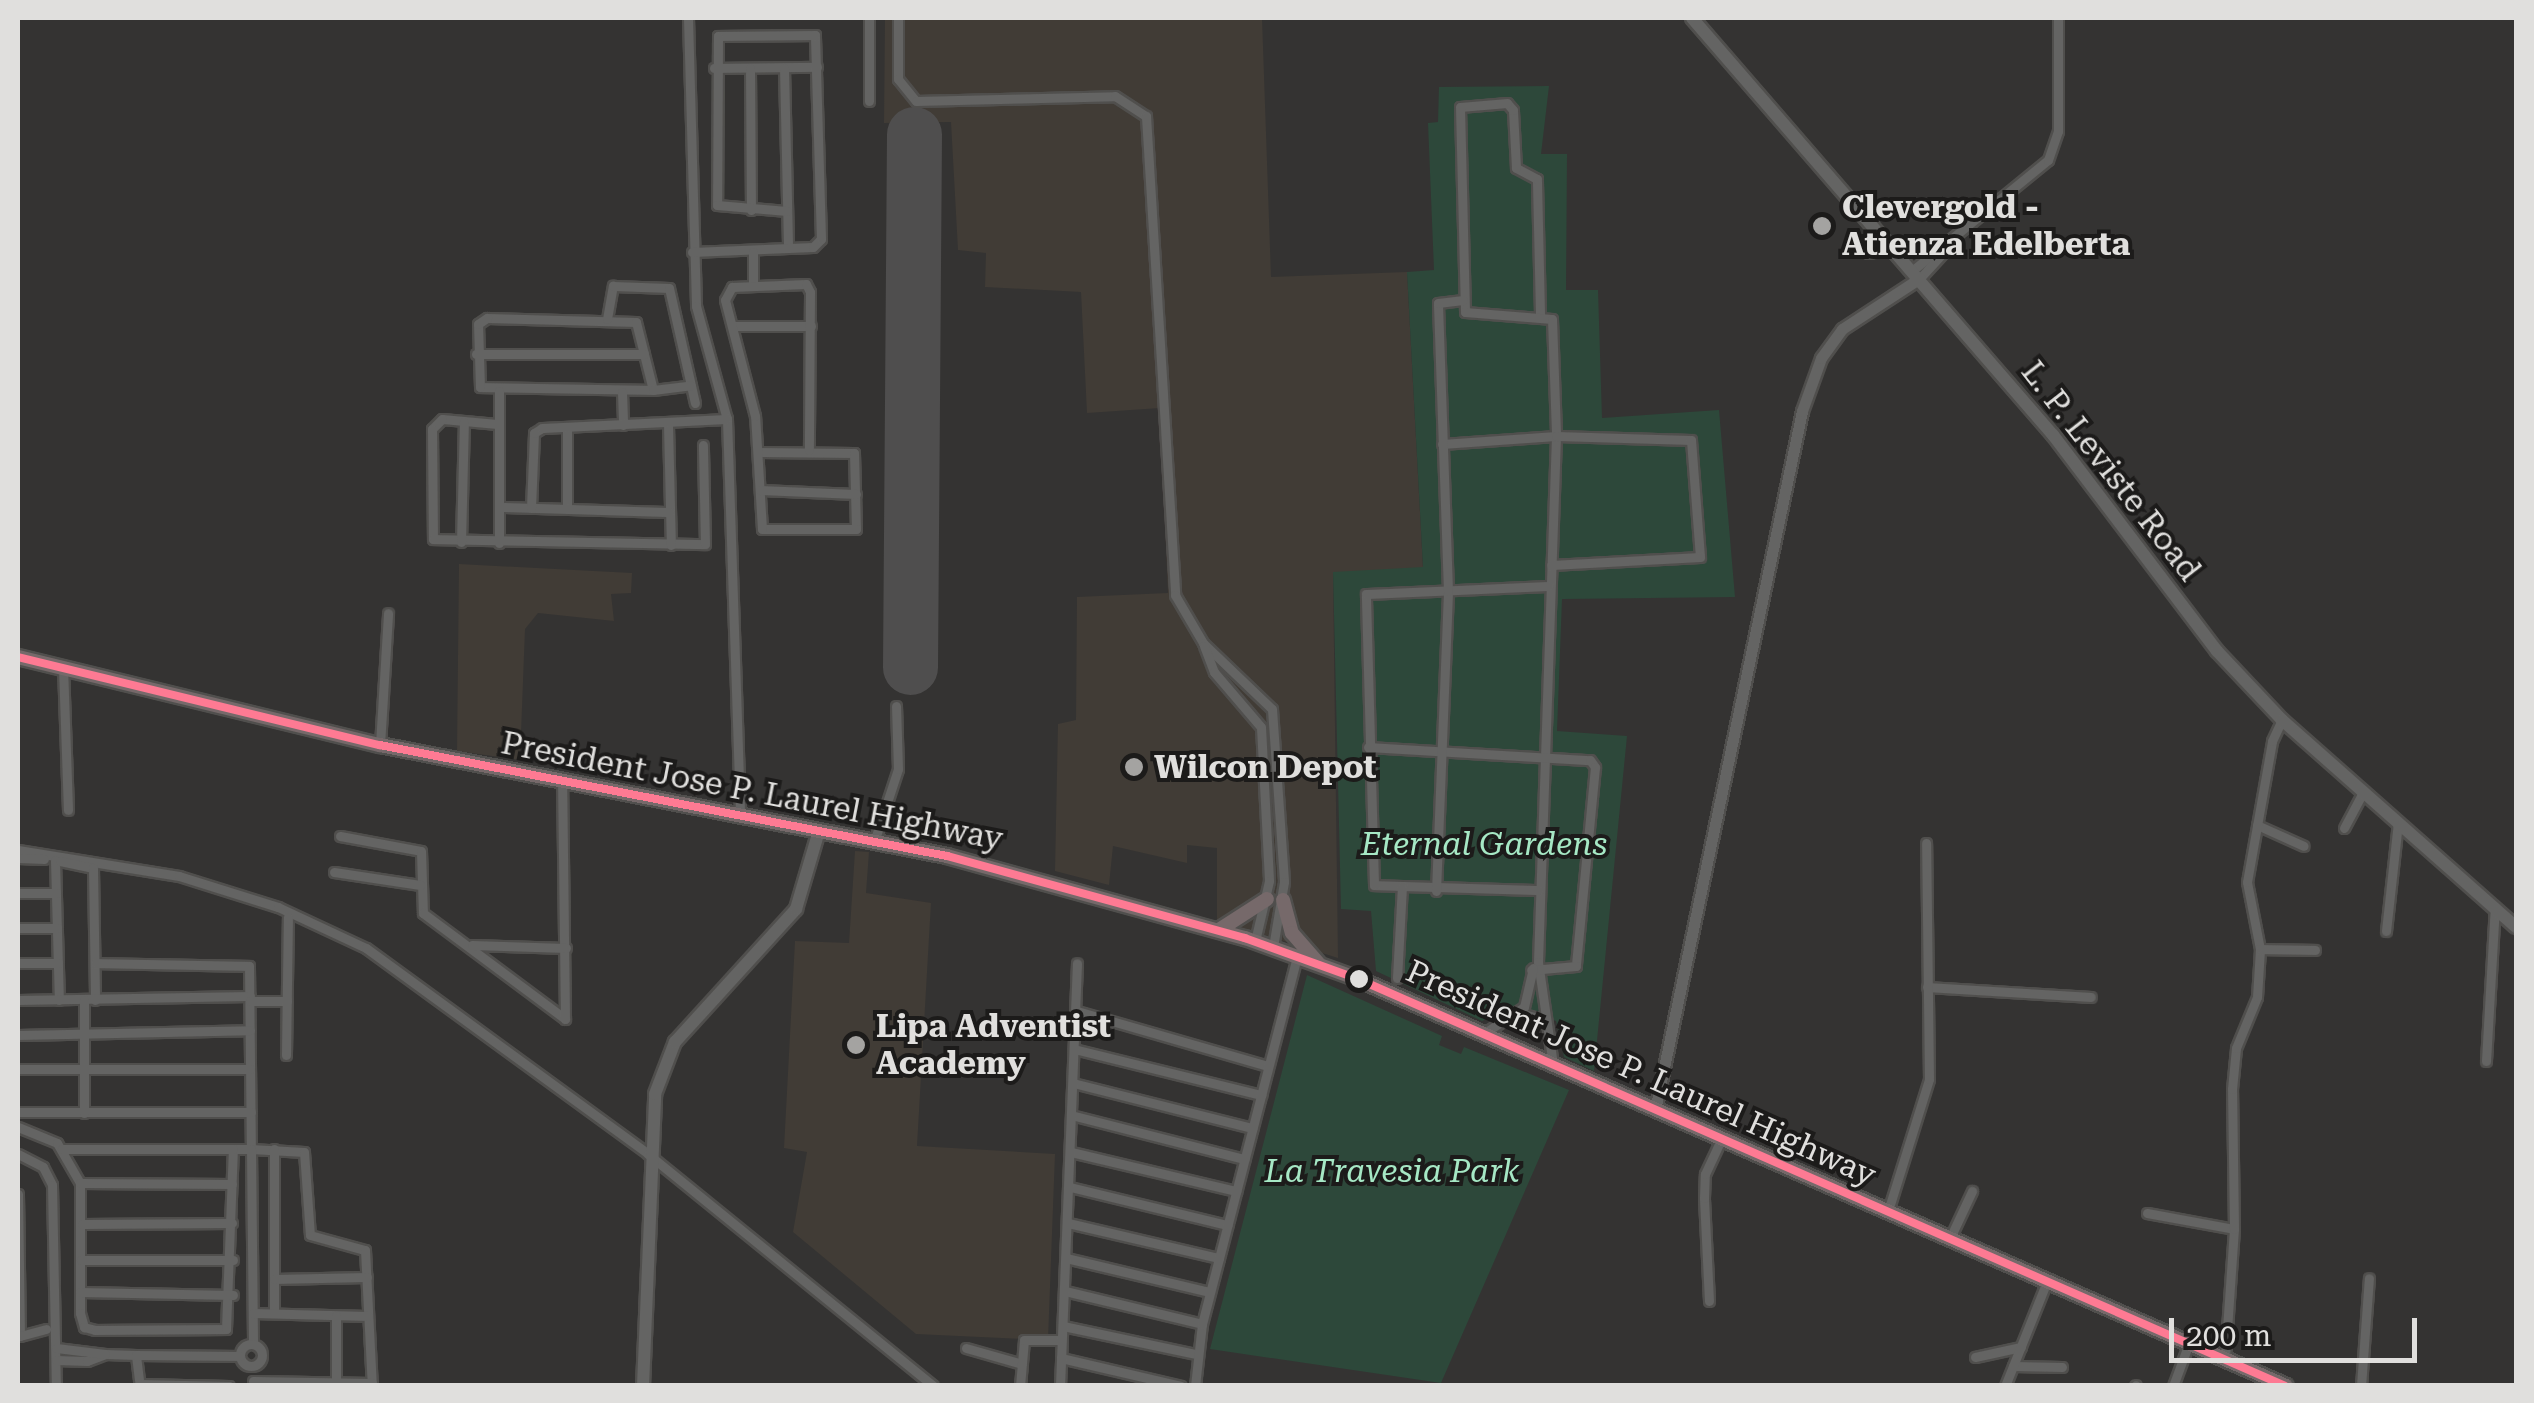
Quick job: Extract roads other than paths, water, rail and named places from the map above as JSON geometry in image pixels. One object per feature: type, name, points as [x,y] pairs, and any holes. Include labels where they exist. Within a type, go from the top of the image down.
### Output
[{"type":"highway","name":"President Jose P. Laurel Highway","points":[[18,657],[380,746],[1027,874],[1255,941],[1483,1034],[2286,1386]]},
{"type":"highway","points":[[1219,930],[1275,900],[1292,932],[1319,964]]},
{"type":"main road","name":"L. P. Leviste Road","points":[[1692,18],[2053,434],[2216,651],[2282,720],[2516,927]]},
{"type":"main road","points":[[643,1386],[648,1154],[655,1094],[675,1042],[779,935],[812,868],[819,830]]},
{"type":"street","points":[[688,18],[696,306],[727,419],[740,815]]},
{"type":"street","points":[[868,18],[869,101]]},
{"type":"street","points":[[898,18],[898,79],[916,102],[1115,96],[1146,116],[1175,596],[1203,643],[1214,672],[1261,728],[1275,900],[1255,941]]},
{"type":"street","points":[[1655,1110],[1802,411],[1821,358],[1842,329],[1914,278],[2054,148],[2058,18]]},
{"type":"street","points":[[692,252],[753,252],[818,245],[818,67],[812,34],[718,36],[714,68],[720,209],[787,211]]},
{"type":"street","points":[[714,68],[818,67]]},
{"type":"street","points":[[750,68],[751,210]]},
{"type":"street","points":[[784,68],[788,248]]},
{"type":"street","points":[[1540,314],[1537,179],[1516,168],[1514,110],[1507,103],[1458,112],[1463,300],[1470,316],[1540,314],[1552,319],[1556,436],[1537,968],[1552,1066]]},
{"type":"street","points":[[1868,253],[1896,249]]},
{"type":"street","points":[[753,252],[753,285]]},
{"type":"street","points":[[758,452],[854,453],[856,494],[852,532],[768,532],[759,524],[758,452],[726,291],[753,285],[806,284],[811,326],[810,450]]},
{"type":"street","points":[[607,319],[612,286],[669,288],[695,403]]},
{"type":"street","points":[[1436,890],[1448,591],[1438,303],[1463,300]]},
{"type":"street","points":[[653,390],[636,322],[487,318],[478,324],[480,387],[499,391],[622,392],[653,390],[691,385]]},
{"type":"street","points":[[733,326],[811,326]]},
{"type":"street","points":[[476,354],[644,354]]},
{"type":"street","points":[[499,391],[499,543]]},
{"type":"street","points":[[622,392],[623,425]]},
{"type":"street","points":[[497,424],[442,419],[432,429],[430,530],[434,539],[671,545],[708,540],[703,445]]},
{"type":"street","points":[[531,508],[534,433],[727,419]]},
{"type":"street","points":[[461,542],[464,422]]},
{"type":"street","points":[[668,425],[671,545]]},
{"type":"street","points":[[566,428],[567,509]]},
{"type":"street","points":[[1442,444],[1556,436],[1692,440],[1700,557],[1551,564]]},
{"type":"street","points":[[760,490],[856,494]]},
{"type":"street","points":[[500,507],[670,512]]},
{"type":"street","points":[[1539,890],[1436,890],[1374,885],[1367,591],[1550,586]]},
{"type":"street","points":[[380,746],[388,613]]},
{"type":"street","points":[[1203,643],[1272,709],[1273,948]]},
{"type":"street","points":[[63,668],[68,810]]},
{"type":"street","points":[[1233,692],[1245,680]]},
{"type":"street","points":[[874,842],[898,769],[896,706]]},
{"type":"street","points":[[2224,1359],[2234,1229],[2232,1090],[2236,1048],[2257,998],[2260,949],[2247,882],[2282,720]]},
{"type":"street","points":[[1368,748],[1442,756],[1590,760],[1595,767],[1576,966],[1537,968]]},
{"type":"street","points":[[340,836],[421,851],[422,913],[565,1019],[562,780]]},
{"type":"street","points":[[2344,828],[2363,792]]},
{"type":"street","points":[[2386,931],[2398,823]]},
{"type":"street","points":[[2257,826],[2304,846]]},
{"type":"street","points":[[1888,1211],[1929,1079],[1926,843]]},
{"type":"street","points":[[18,850],[179,876],[278,907],[366,948],[648,1154],[932,1386]]},
{"type":"street","points":[[18,858],[94,868],[95,963],[84,1034],[84,1114]]},
{"type":"street","points":[[56,860],[59,1000]]},
{"type":"street","points":[[334,872],[420,884]]},
{"type":"street","points":[[1397,978],[1402,886]]},
{"type":"street","points":[[18,894],[56,893]]},
{"type":"street","points":[[2486,1061],[2495,907]]},
{"type":"street","points":[[286,1055],[288,917]]},
{"type":"street","points":[[18,928],[57,928]]},
{"type":"street","points":[[469,945],[566,948]]},
{"type":"street","points":[[2260,949],[2315,950]]},
{"type":"street","points":[[1195,1386],[1202,1324],[1297,956]]},
{"type":"street","points":[[18,963],[58,962]]},
{"type":"street","points":[[95,963],[245,962],[250,998],[250,1069],[251,1112],[251,1149],[253,1344],[263,1357],[253,1367],[253,1383],[372,1384],[362,1246],[320,1243],[310,1235],[304,1152],[274,1148],[251,1149],[62,1149],[20,1127],[20,1112],[251,1112]]},
{"type":"street","points":[[1060,1386],[1077,963]]},
{"type":"street","points":[[1483,1034],[1527,1002],[1537,968]]},
{"type":"street","points":[[1927,988],[2091,997]]},
{"type":"street","points":[[18,1000],[286,1001]]},
{"type":"street","points":[[1077,1011],[1268,1066]]},
{"type":"street","points":[[1516,1012],[1542,1019]]},
{"type":"street","points":[[18,1034],[250,1030]]},
{"type":"street","points":[[1074,1049],[1261,1096]]},
{"type":"street","points":[[18,1069],[250,1069]]},
{"type":"street","points":[[1073,1083],[1252,1128]]},
{"type":"street","points":[[1071,1115],[1244,1160]]},
{"type":"street","points":[[1709,1301],[1705,1174],[1721,1139]]},
{"type":"street","points":[[274,1148],[274,1314]]},
{"type":"street","points":[[62,1149],[80,1183],[81,1322],[94,1330],[220,1331],[232,1321],[233,1149]]},
{"type":"street","points":[[1071,1152],[1236,1191]]},
{"type":"street","points":[[18,1154],[43,1167],[52,1185],[56,1386]]},
{"type":"street","points":[[80,1183],[232,1184]]},
{"type":"street","points":[[1070,1187],[1228,1225]]},
{"type":"street","points":[[1950,1238],[1972,1191]]},
{"type":"street","points":[[18,1194],[19,1336],[46,1329]]},
{"type":"street","points":[[2147,1213],[2234,1229]]},
{"type":"street","points":[[82,1224],[232,1223]]},
{"type":"street","points":[[1068,1223],[1219,1258]]},
{"type":"street","points":[[1066,1258],[1210,1292]]},
{"type":"street","points":[[81,1260],[232,1260]]},
{"type":"street","points":[[274,1278],[366,1277]]},
{"type":"street","points":[[2361,1386],[2369,1278]]},
{"type":"street","points":[[2005,1386],[2047,1281]]},
{"type":"street","points":[[1064,1291],[1202,1324]]},
{"type":"street","points":[[80,1292],[232,1296]]},
{"type":"street","points":[[253,1313],[368,1316]]},
{"type":"street","points":[[336,1316],[336,1382]]},
{"type":"street","points":[[1063,1326],[1196,1354]]},
{"type":"street","points":[[1020,1386],[1025,1339],[1060,1340]]},
{"type":"street","points":[[2173,1386],[2189,1343]]},
{"type":"street","points":[[240,1356],[253,1344]]},
{"type":"street","points":[[1974,1356],[2021,1347]]},
{"type":"street","points":[[56,1348],[105,1354],[240,1356],[253,1367]]},
{"type":"street","points":[[966,1348],[1022,1364]]},
{"type":"street","points":[[56,1360],[95,1360],[105,1354]]},
{"type":"street","points":[[136,1355],[139,1383],[229,1386]]},
{"type":"street","points":[[1062,1358],[1180,1386]]},
{"type":"street","points":[[2013,1366],[2062,1367]]},
{"type":"place","name":"Clevergold - Atienza Edelberta","points":[[1822,226]]},
{"type":"place","name":"Wilcon Depot","points":[[1134,767]]},
{"type":"place","name":"Lipa Adventist Academy","points":[[856,1045]]},
{"type":"park label","name":"Eternal Gardens","points":[[1484,844]]},
{"type":"park label","name":"La Travesia Park","points":[[1392,1171]]}]
